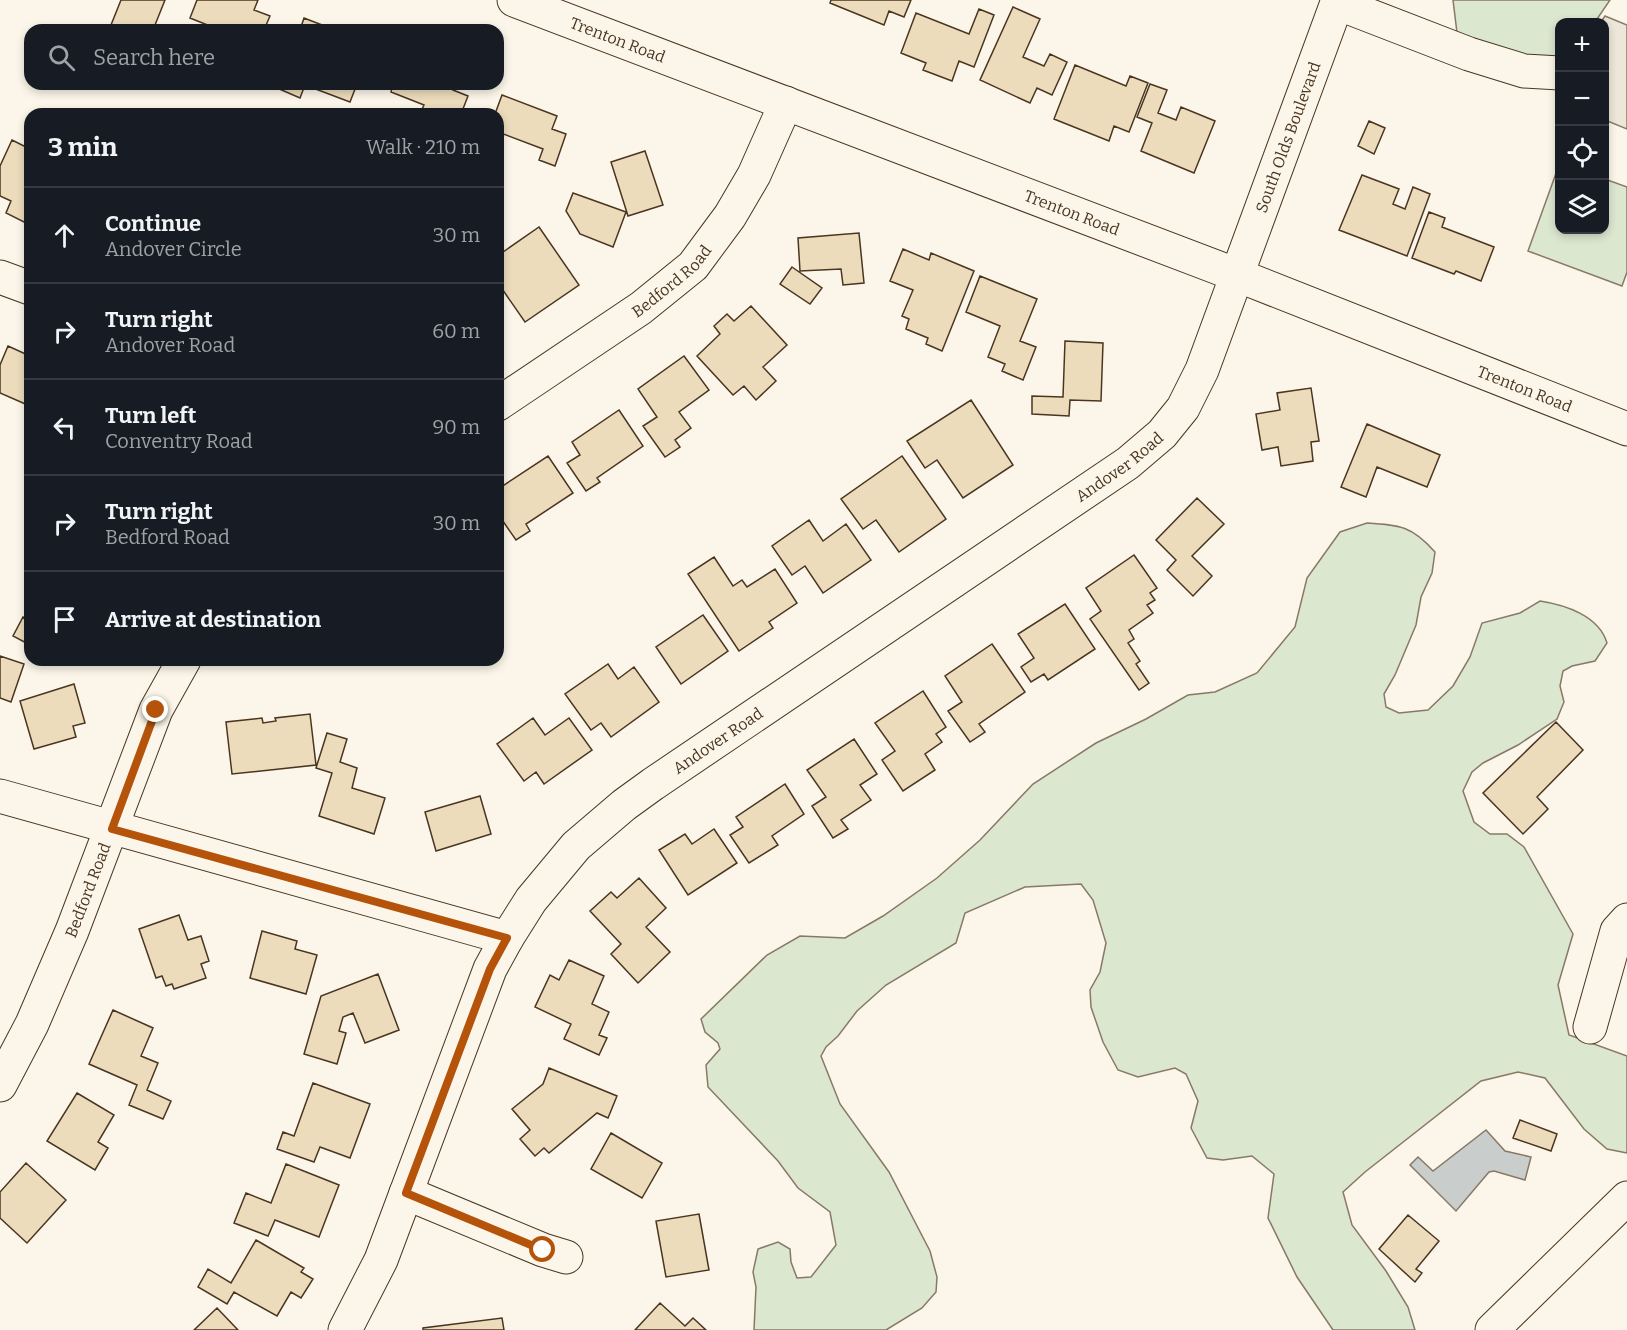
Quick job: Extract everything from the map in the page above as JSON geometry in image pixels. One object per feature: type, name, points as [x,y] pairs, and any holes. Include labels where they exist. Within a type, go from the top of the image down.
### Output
[{"type":"street","name":"Trenton Road","points":[[514,0],[1237,275],[1627,429]]},
{"type":"street","points":[[1338,1],[1469,54],[1524,71],[1555,73]]},
{"type":"street","name":"South Olds Boulevard","points":[[1237,275],[1338,1]]},
{"type":"street","name":"Bedford Road","points":[[504,400],[641,308],[693,266],[730,216],[754,175],[786,104]]},
{"type":"street","name":"Andover Road","points":[[345,1330],[381,1260],[490,969],[531,900],[576,846],[624,805],[1128,463],[1162,434],[1183,408],[1202,370],[1237,275]]},
{"type":"street","points":[[0,277],[24,286]]},
{"type":"street","name":"Bedford Road","points":[[0,1085],[32,1024],[72,931],[156,710],[181,666]]},
{"type":"street","points":[[0,796],[507,938]]},
{"type":"street","points":[[1590,1027],[1617,931],[1627,920]]},
{"type":"street","points":[[406,1193],[543,1250],[567,1257]]},
{"type":"street","points":[[1492,1330],[1627,1198]]},
{"type":"green space","points":[[1453,0],[1610,0],[1598,18],[1555,18],[1555,68],[1458,41]]},
{"type":"green space","points":[[1555,176],[1555,234],[1609,234],[1609,180],[1627,187],[1627,272],[1622,286],[1528,251]]},
{"type":"green space","points":[[1367,523],[1405,528],[1427,543],[1435,552],[1432,573],[1421,597],[1416,625],[1395,675],[1384,694],[1386,707],[1399,713],[1428,710],[1453,686],[1470,657],[1482,623],[1520,613],[1540,601],[1560,605],[1580,613],[1597,626],[1607,643],[1595,661],[1572,666],[1563,671],[1560,686],[1564,702],[1557,719],[1518,745],[1483,763],[1472,772],[1463,791],[1474,822],[1490,834],[1507,834],[1524,847],[1573,934],[1558,985],[1569,1035],[1627,1056],[1627,1153],[1607,1149],[1584,1129],[1545,1078],[1518,1072],[1481,1081],[1343,1192],[1352,1225],[1386,1271],[1408,1307],[1415,1330],[1333,1330],[1297,1277],[1268,1218],[1274,1174],[1252,1156],[1223,1160],[1207,1158],[1191,1128],[1198,1101],[1186,1074],[1175,1068],[1138,1077],[1118,1070],[1103,1042],[1091,1007],[1090,990],[1100,972],[1106,943],[1093,900],[1081,884],[1025,887],[965,913],[956,943],[886,985],[857,1011],[821,1056],[840,1104],[889,1172],[930,1251],[937,1277],[936,1292],[922,1308],[886,1330],[754,1330],[756,1287],[753,1272],[758,1249],[778,1242],[790,1249],[791,1262],[797,1278],[811,1277],[836,1245],[830,1212],[798,1188],[778,1161],[708,1087],[706,1065],[720,1049],[718,1043],[705,1032],[701,1019],[767,955],[800,936],[845,938],[883,916],[937,878],[980,840],[1033,784],[1096,743],[1146,719],[1188,695],[1215,692],[1257,673],[1295,627],[1307,578],[1340,532]]},
{"type":"shaded area","points":[[1605,16],[1627,25],[1627,129],[1609,122],[1609,18],[1604,18]]},
{"type":"shaded area","points":[[1486,1130],[1505,1151],[1531,1157],[1525,1180],[1494,1171],[1489,1172],[1456,1211],[1410,1165],[1418,1157],[1433,1171]]},
{"type":"building","points":[[121,0],[165,0],[155,24],[111,24]]},
{"type":"building","points":[[197,0],[258,0],[254,10],[270,16],[267,24],[205,24],[190,18]]},
{"type":"building","points":[[831,0],[911,0],[904,17],[889,11],[884,25],[830,3]]},
{"type":"building","points":[[1013,7],[1040,19],[1023,57],[1044,66],[1050,54],[1067,62],[1052,95],[1037,88],[1030,103],[980,80]]},
{"type":"building","points":[[979,9],[994,15],[974,67],[959,61],[952,81],[923,70],[926,63],[901,53],[916,13],[969,34]]},
{"type":"building","points":[[304,18],[320,24],[302,24]]},
{"type":"building","points":[[1075,65],[1126,86],[1130,76],[1148,83],[1129,132],[1114,126],[1109,141],[1054,119]]},
{"type":"building","points":[[1150,84],[1167,90],[1158,113],[1176,120],[1181,107],[1215,121],[1194,173],[1141,151],[1152,123],[1137,117]]},
{"type":"building","points":[[282,90],[303,90],[300,98]]},
{"type":"building","points":[[318,90],[355,90],[350,102]]},
{"type":"building","points":[[392,90],[453,90],[468,96],[463,108],[423,108],[424,105],[391,92]]},
{"type":"building","points":[[502,95],[557,116],[552,129],[566,134],[555,166],[539,160],[543,149],[504,134],[504,108],[497,108]]},
{"type":"building","points":[[1369,121],[1385,128],[1374,154],[1358,146]]},
{"type":"building","points":[[12,140],[24,146],[24,222],[6,213],[11,201],[0,196],[0,166]]},
{"type":"building","points":[[645,151],[663,205],[628,216],[611,162]]},
{"type":"building","points":[[1362,175],[1399,189],[1393,204],[1405,209],[1413,187],[1430,194],[1407,256],[1339,230]]},
{"type":"building","points":[[573,193],[626,212],[613,247],[580,234],[566,211]]},
{"type":"building","points":[[1429,212],[1445,218],[1442,227],[1494,247],[1481,281],[1456,271],[1454,274],[1412,258]]},
{"type":"building","points":[[539,227],[579,285],[525,322],[504,292],[504,251]]},
{"type":"building","points":[[859,233],[864,283],[843,285],[841,269],[800,271],[798,238]]},
{"type":"building","points":[[903,249],[929,260],[931,253],[974,271],[942,351],[926,344],[928,338],[906,329],[909,319],[902,316],[913,290],[890,281]]},
{"type":"building","points":[[792,267],[822,288],[810,304],[780,284]]},
{"type":"building","points":[[980,276],[1037,299],[1020,341],[1036,347],[1023,380],[1002,371],[1005,364],[988,357],[1000,326],[966,312]]},
{"type":"building","points":[[751,306],[787,345],[763,367],[776,381],[756,400],[744,386],[733,395],[697,356],[720,334],[714,326],[727,314],[734,321]]},
{"type":"building","points":[[1065,341],[1103,343],[1101,401],[1070,400],[1069,416],[1032,414],[1032,396],[1063,397]]},
{"type":"building","points":[[8,346],[24,353],[24,403],[0,393],[0,365]]},
{"type":"building","points":[[684,356],[709,390],[679,412],[691,428],[675,440],[680,447],[665,457],[643,426],[657,417],[638,389]]},
{"type":"building","points":[[1311,388],[1319,441],[1311,442],[1313,461],[1281,466],[1278,447],[1262,450],[1256,414],[1280,410],[1277,393]]},
{"type":"building","points":[[971,400],[1013,465],[963,498],[937,460],[925,468],[907,441]]},
{"type":"building","points":[[619,410],[643,446],[597,478],[600,482],[586,491],[567,463],[580,455],[572,442]]},
{"type":"building","points":[[1367,424],[1440,455],[1427,487],[1377,467],[1366,497],[1341,487]]},
{"type":"building","points":[[548,456],[573,493],[526,524],[530,531],[516,540],[504,523],[504,485]]},
{"type":"building","points":[[902,456],[946,519],[899,552],[876,520],[863,529],[841,499]]},
{"type":"building","points":[[1197,498],[1224,524],[1192,556],[1212,576],[1193,596],[1167,570],[1176,560],[1156,540]]},
{"type":"building","points":[[809,520],[823,541],[846,524],[871,560],[823,593],[805,566],[792,575],[772,546]]},
{"type":"building","points":[[1134,555],[1157,588],[1150,593],[1155,600],[1147,605],[1153,613],[1129,630],[1134,639],[1128,643],[1140,661],[1136,664],[1149,683],[1139,690],[1090,619],[1101,611],[1086,588]]},
{"type":"building","points":[[714,557],[733,586],[742,580],[747,587],[775,569],[797,603],[769,622],[773,628],[739,651],[688,574]]},
{"type":"building","points":[[1065,604],[1095,649],[1048,680],[1044,674],[1031,682],[1021,667],[1034,658],[1018,634]]},
{"type":"building","points":[[703,615],[728,651],[681,684],[656,647]]},
{"type":"building","points":[[23,617],[24,642],[13,636]]},
{"type":"building","points":[[992,644],[1025,692],[979,724],[985,732],[970,742],[948,711],[962,702],[945,676]]},
{"type":"building","points":[[0,656],[24,664],[11,702],[0,698]]},
{"type":"building","points":[[608,664],[618,679],[634,667],[659,702],[611,737],[601,723],[591,730],[565,694]]},
{"type":"building","points":[[74,684],[85,723],[73,726],[76,737],[34,749],[20,701]]},
{"type":"building","points":[[923,691],[946,727],[936,734],[942,742],[925,754],[935,770],[903,791],[882,760],[895,751],[875,723]]},
{"type":"building","points":[[310,714],[316,765],[232,774],[226,722],[262,718],[263,723],[276,721],[275,718]]},
{"type":"building","points":[[533,718],[545,735],[569,718],[592,750],[544,784],[536,772],[524,781],[497,744]]},
{"type":"building","points":[[1556,722],[1583,750],[1537,797],[1548,809],[1523,834],[1483,793]]},
{"type":"building","points":[[327,733],[347,739],[340,762],[357,768],[352,788],[385,798],[374,834],[319,816],[332,773],[316,768]]},
{"type":"building","points":[[854,739],[877,774],[860,785],[871,800],[841,820],[848,829],[833,838],[812,806],[826,797],[807,770]]},
{"type":"building","points":[[785,784],[804,814],[772,836],[778,845],[749,863],[730,835],[743,827],[736,817]]},
{"type":"building","points":[[480,796],[491,834],[436,851],[425,812]]},
{"type":"building","points":[[714,829],[737,863],[688,895],[659,850],[685,834],[692,844]]},
{"type":"building","points":[[639,878],[666,908],[646,927],[670,952],[638,983],[611,954],[621,944],[590,911],[611,892],[617,898]]},
{"type":"building","points":[[179,915],[188,940],[201,936],[209,961],[201,964],[206,978],[174,989],[172,984],[166,986],[162,976],[156,978],[139,929]]},
{"type":"building","points":[[262,931],[297,941],[295,949],[317,955],[306,994],[250,978]]},
{"type":"building","points":[[569,960],[604,976],[592,1004],[609,1012],[599,1035],[607,1038],[599,1055],[564,1039],[571,1024],[535,1007],[550,975],[559,980]]},
{"type":"building","points":[[378,974],[399,1030],[365,1043],[353,1013],[343,1017],[339,1031],[346,1033],[337,1064],[304,1054],[321,996]]},
{"type":"building","points":[[113,1010],[153,1028],[141,1056],[158,1063],[147,1090],[171,1101],[163,1119],[129,1105],[137,1085],[89,1064]]},
{"type":"building","points":[[549,1068],[617,1096],[608,1118],[597,1113],[549,1153],[544,1148],[535,1156],[520,1139],[530,1130],[512,1109],[543,1084]]},
{"type":"building","points":[[313,1083],[370,1104],[350,1158],[320,1147],[314,1162],[277,1149],[283,1132],[294,1136]]},
{"type":"building","points":[[77,1093],[114,1115],[98,1142],[108,1148],[95,1170],[47,1141]]},
{"type":"building","points":[[1520,1120],[1557,1134],[1551,1151],[1513,1138]]},
{"type":"building","points":[[611,1133],[662,1163],[642,1198],[591,1169]]},
{"type":"building","points":[[26,1163],[66,1200],[27,1243],[0,1218],[0,1192]]},
{"type":"building","points":[[286,1164],[339,1185],[319,1237],[275,1220],[268,1236],[234,1223],[246,1193],[271,1203]]},
{"type":"building","points":[[699,1214],[709,1270],[666,1277],[656,1221]]},
{"type":"building","points":[[1408,1215],[1439,1241],[1416,1269],[1422,1273],[1415,1282],[1379,1249]]},
{"type":"building","points":[[256,1240],[304,1268],[301,1272],[313,1279],[301,1298],[291,1292],[277,1316],[234,1292],[227,1304],[198,1287],[208,1269],[231,1283]]},
{"type":"building","points":[[660,1303],[685,1326],[693,1318],[706,1330],[635,1330]]},
{"type":"building","points":[[217,1308],[238,1330],[194,1330]]},
{"type":"building","points":[[502,1318],[504,1330],[423,1330],[423,1328]]},
{"type":"route","points":[[156,710],[112,829],[507,938],[490,969],[406,1193],[543,1250]]}]
